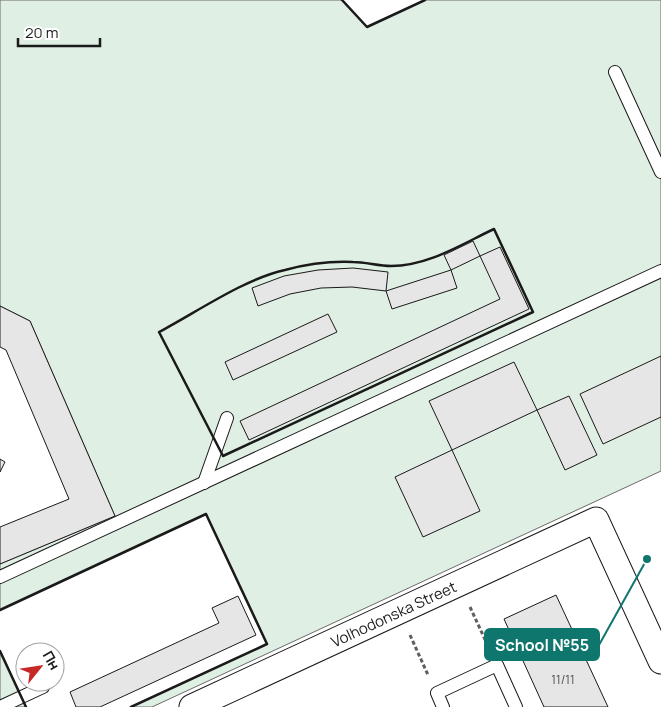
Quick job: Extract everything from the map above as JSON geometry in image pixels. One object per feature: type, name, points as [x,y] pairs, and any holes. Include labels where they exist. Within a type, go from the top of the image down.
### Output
[{"type":"street","name":"Volhodonska Street","points":[[192,707],[596,520],[661,661]]},
{"type":"lane","points":[[615,72],[661,172]]},
{"type":"lane","points":[[0,577],[661,270]]},
{"type":"lane","points":[[204,482],[227,418]]},
{"type":"lane","points":[[443,707],[437,693],[497,665],[516,707]]},
{"type":"lane","points":[[0,707],[32,692]]},
{"type":"path","points":[[459,583],[497,665]]},
{"type":"path","points":[[399,611],[437,693]]},
{"type":"green space","points":[[0,0],[342,0],[367,27],[425,0],[661,0],[661,471],[152,707],[131,707],[267,644],[206,514],[0,610],[0,564],[115,516],[30,321],[0,306]]},
{"type":"green space","points":[[0,651],[15,683],[15,692],[19,692],[26,707],[0,707]]},
{"type":"building","points":[[473,241],[480,256],[451,270],[444,255]]},
{"type":"building","points":[[500,247],[529,309],[249,440],[240,421],[500,299],[480,256]]},
{"type":"building","points":[[353,268],[388,272],[386,291],[352,287],[321,288],[290,294],[258,306],[252,288],[284,276],[318,270]]},
{"type":"building","points":[[451,270],[457,288],[392,309],[386,291]]},
{"type":"building","points":[[0,306],[30,321],[115,516],[0,564],[0,527],[69,499],[6,350],[0,347]]},
{"type":"building","points":[[328,314],[337,332],[233,380],[225,362]]},
{"type":"building","points":[[661,356],[661,417],[603,444],[580,394]]},
{"type":"building","points":[[514,362],[537,410],[452,450],[429,401]]},
{"type":"building","points":[[569,396],[597,455],[565,470],[537,410]]},
{"type":"building","points":[[452,450],[480,511],[423,537],[395,477]]},
{"type":"building","points":[[0,459],[5,462],[0,472]]},
{"type":"building","points":[[556,595],[608,707],[544,707],[504,619]]},
{"type":"building","points":[[238,596],[256,635],[100,707],[76,707],[70,692],[219,623],[212,608]]},
{"type":"wall","points":[[342,0],[367,27],[425,0]]},
{"type":"wall","points":[[494,229],[533,312],[223,456],[159,332],[237,288],[269,274],[302,266],[327,263],[358,262],[391,266],[405,265],[444,253],[494,229]]},
{"type":"wall","points":[[0,610],[206,514],[267,644],[131,707]]},
{"type":"wall","points":[[0,651],[26,707]]},
{"type":"place","name":"School №55","points":[[647,559]]}]
